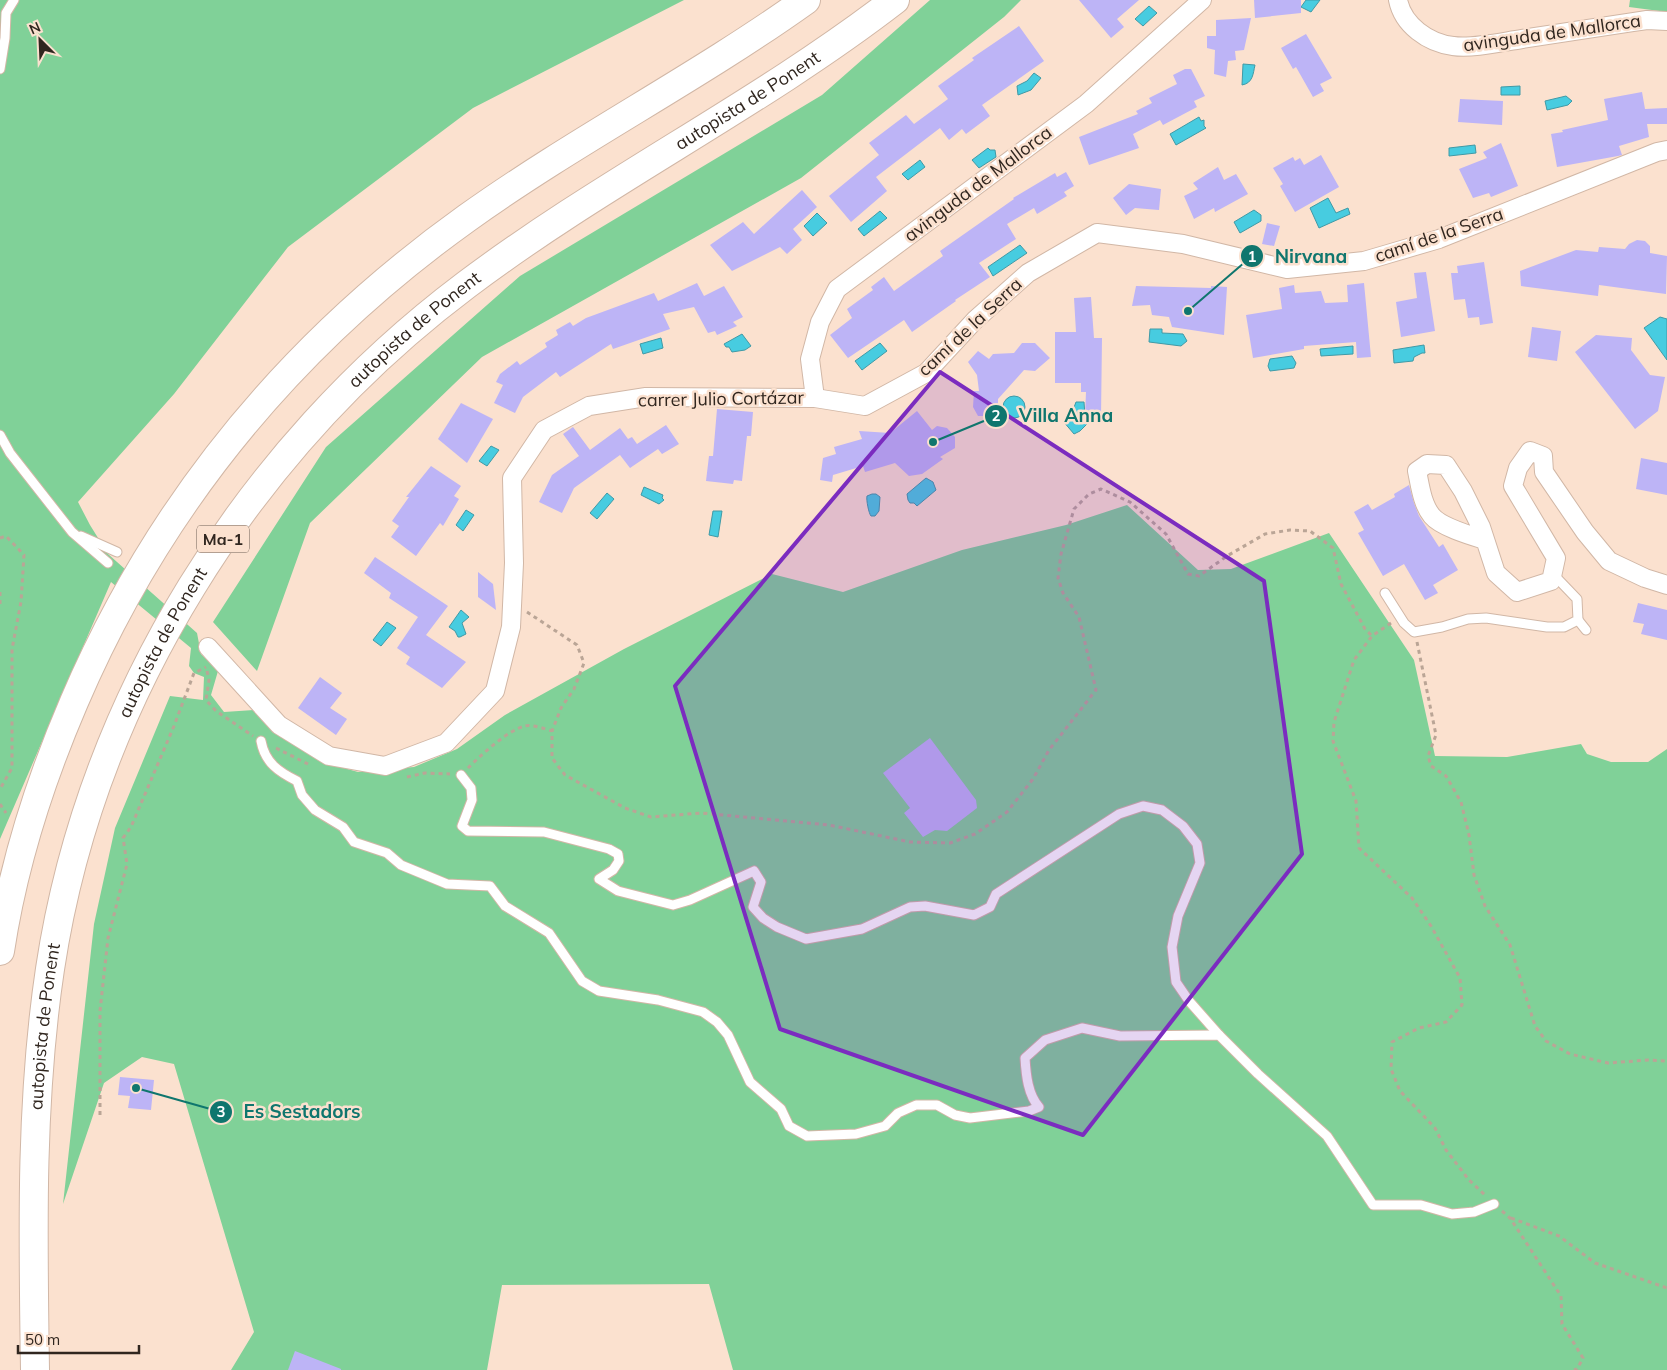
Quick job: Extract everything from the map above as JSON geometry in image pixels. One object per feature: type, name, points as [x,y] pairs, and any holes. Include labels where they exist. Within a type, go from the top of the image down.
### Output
[{"type":"highway","name":"Ma-1","points":[[0,950],[10,896],[34,809],[63,727],[98,646],[118,607],[164,530],[242,424],[332,329],[433,243],[542,168],[735,47],[806,0]]},
{"type":"highway","name":"autopista de Ponent","points":[[35,1370],[33,1214],[37,1087],[45,1006],[59,922],[78,844],[122,723],[158,647],[202,570],[251,499],[307,432],[367,370],[431,312],[536,235],[792,74],[896,0]]},
{"type":"street","name":"avinguda de Mallorca","points":[[815,398],[810,360],[820,322],[837,289],[1086,104],[1202,0]]},
{"type":"street","name":"avinguda de Mallorca","points":[[1398,0],[1405,19],[1418,31],[1430,40],[1453,46],[1488,44],[1647,20],[1667,20]]},
{"type":"street","name":"camí de la Serra","points":[[815,398],[865,406],[926,372],[974,320],[1028,272],[1097,232],[1183,244],[1288,269],[1364,261],[1439,239],[1657,152],[1667,150]]},
{"type":"street","name":"carrer Julio Cortázar","points":[[205,654],[237,679],[279,725],[329,756],[384,766],[446,743],[495,691],[511,627],[514,563],[512,478],[544,430],[588,406],[646,397],[815,398]]},
{"type":"street","points":[[1485,540],[1456,531],[1432,516],[1423,496],[1417,471],[1427,464],[1446,465],[1463,491],[1481,527],[1496,573],[1517,592],[1551,581],[1556,558],[1513,486],[1518,468],[1530,451],[1542,456],[1544,472],[1584,532],[1609,561],[1667,586]]},
{"type":"lane","points":[[0,69],[5,38],[6,12],[14,0]]},
{"type":"lane","points":[[0,435],[10,453],[72,532],[108,563]]},
{"type":"lane","points":[[72,532],[117,552]]},
{"type":"lane","points":[[1553,574],[1577,599],[1578,620],[1586,630]]},
{"type":"lane","points":[[1384,593],[1400,618],[1414,632],[1442,627],[1468,619],[1486,618],[1547,627],[1564,627],[1578,620]]},
{"type":"lane","points":[[261,741],[262,749],[269,762],[277,771],[297,781],[302,795],[315,810],[343,827],[354,842],[387,852],[401,865],[447,884],[490,886],[505,906],[549,933],[582,981],[599,991],[658,1000],[703,1012],[717,1022],[728,1035],[750,1082],[781,1109],[790,1126],[807,1136],[856,1134],[885,1126],[898,1113],[916,1105],[937,1105],[955,1115],[970,1118],[1034,1109],[1039,1107],[1034,1101],[1026,1076],[1025,1058],[1045,1040],[1082,1028],[1120,1036],[1219,1035]]},
{"type":"lane","points":[[461,775],[471,788],[472,800],[462,826],[468,831],[544,832],[610,849],[618,854],[619,861],[613,870],[599,879],[618,891],[673,905],[690,900],[754,872],[761,882],[752,907],[763,918],[778,927],[806,938],[862,929],[910,907],[925,906],[974,916],[990,907],[996,894],[1119,814],[1143,806],[1162,810],[1183,826],[1196,844],[1200,863],[1178,916],[1172,947],[1176,982],[1188,1001],[1258,1074],[1326,1136],[1373,1205],[1421,1205],[1452,1214],[1474,1212],[1494,1204]]},
{"type":"path","points":[[512,602],[577,645],[584,662],[574,689],[561,708],[552,731],[552,758],[565,775],[625,808],[651,817],[701,813],[820,824],[910,842],[950,843],[975,834],[1007,812],[1033,779],[1049,750],[1096,690],[1079,617],[1063,593],[1058,578],[1061,554],[1074,509],[1089,494],[1101,489],[1130,502],[1166,534],[1188,574],[1199,576],[1227,556],[1266,534],[1290,530],[1310,531],[1333,548],[1341,584],[1365,629],[1372,636]]},
{"type":"path","points":[[0,538],[6,536],[24,555],[22,602],[12,649],[12,768],[0,790]]},
{"type":"path","points":[[0,592],[0,604]]},
{"type":"path","points":[[1400,618],[1372,636],[1354,660],[1334,722],[1333,741],[1356,801],[1359,848],[1412,898],[1431,926],[1460,978],[1462,1005],[1446,1022],[1419,1028],[1392,1042],[1391,1070],[1400,1092],[1435,1128],[1446,1150],[1469,1180],[1510,1218],[1561,1296],[1562,1324],[1583,1358],[1577,1369],[1574,1370]]},
{"type":"path","points":[[1414,632],[1436,735],[1428,756],[1432,766],[1446,776],[1461,802],[1469,835],[1474,874],[1486,906],[1510,945],[1535,1026],[1546,1041],[1570,1054],[1608,1063],[1648,1060],[1667,1061]]},
{"type":"path","points":[[205,654],[209,680],[206,700],[216,711],[261,741],[316,768]]},
{"type":"path","points":[[206,667],[216,674],[237,679]]},
{"type":"path","points":[[100,1115],[100,1011],[108,938],[127,864],[123,838],[135,818],[194,673],[206,667]]},
{"type":"path","points":[[402,778],[425,773],[461,775],[481,755],[508,735],[526,725],[552,731]]},
{"type":"path","points":[[0,804],[6,813]]},
{"type":"path","points":[[1510,1218],[1559,1236],[1595,1262],[1667,1288]]},
{"type":"highlighted area","points":[[940,372],[1264,581],[1302,854],[1083,1135],[780,1029],[675,686]]},
{"type":"green space","points":[[0,0],[684,0],[473,108],[288,247],[174,394],[78,502],[108,554],[197,633],[201,654],[218,671],[211,695],[224,712],[254,710],[281,736],[319,761],[358,772],[414,767],[457,749],[505,715],[624,649],[772,574],[843,592],[962,550],[1066,525],[1127,505],[1198,570],[1231,569],[1329,533],[1414,660],[1435,756],[1507,757],[1581,744],[1587,754],[1611,762],[1648,762],[1667,749],[1667,1370],[733,1370],[709,1284],[502,1285],[487,1370],[231,1370],[254,1332],[174,1064],[142,1057],[104,1083],[63,1204],[94,924],[115,828],[170,696],[203,700],[204,677],[194,673],[189,666],[191,648],[111,582],[0,839]]},
{"type":"green space","points":[[930,0],[1021,0],[1004,17],[801,178],[482,357],[310,523],[257,671],[213,622],[326,447],[520,276],[822,95]]},
{"type":"green space","points":[[1630,0],[1667,0],[1667,12],[1629,7]]},
{"type":"water","points":[[1306,0],[1320,0],[1311,12],[1301,7]]},
{"type":"water","points":[[1149,6],[1157,13],[1143,26],[1135,19]]},
{"type":"water","points":[[1243,64],[1255,65],[1250,80],[1242,85]]},
{"type":"water","points":[[1034,73],[1041,78],[1031,90],[1018,95],[1017,86],[1027,81]]},
{"type":"water","points":[[1520,86],[1520,95],[1501,95],[1501,87]]},
{"type":"water","points":[[1566,96],[1572,101],[1568,105],[1547,110],[1545,101]]},
{"type":"water","points":[[1199,117],[1201,121],[1204,120],[1206,128],[1176,145],[1170,134]]},
{"type":"water","points":[[1475,145],[1476,153],[1449,156],[1449,148]]},
{"type":"water","points":[[988,148],[995,150],[996,157],[979,168],[972,160]]},
{"type":"water","points":[[920,160],[925,167],[908,180],[902,174]]},
{"type":"water","points":[[1328,198],[1336,213],[1348,208],[1350,214],[1319,228],[1310,208]]},
{"type":"water","points":[[1254,210],[1261,215],[1261,221],[1240,233],[1234,222]]},
{"type":"water","points":[[880,211],[887,218],[864,236],[858,229]]},
{"type":"water","points":[[817,213],[827,223],[813,236],[804,226]]},
{"type":"water","points":[[1020,245],[1027,253],[993,276],[988,267]]},
{"type":"water","points":[[1660,317],[1667,319],[1667,360],[1644,328]]},
{"type":"water","points":[[1150,329],[1162,329],[1162,333],[1183,334],[1187,341],[1181,346],[1149,342]]},
{"type":"water","points":[[742,334],[751,346],[745,350],[732,352],[729,347],[726,347],[724,344]]},
{"type":"water","points":[[661,338],[663,348],[643,354],[640,344]]},
{"type":"water","points":[[880,343],[887,351],[862,370],[855,361]]},
{"type":"water","points":[[1424,345],[1425,353],[1414,357],[1413,361],[1394,363],[1393,350]]},
{"type":"water","points":[[1353,346],[1353,354],[1321,356],[1320,349]]},
{"type":"water","points":[[1292,356],[1296,363],[1294,368],[1270,371],[1268,366],[1270,359]]},
{"type":"water","points":[[1014,396],[1022,399],[1025,407],[1022,415],[1014,418],[1006,415],[1003,407],[1006,399]]},
{"type":"water","points":[[1076,402],[1084,402],[1085,416],[1094,417],[1080,431],[1074,434],[1063,421],[1073,410]]},
{"type":"water","points":[[491,446],[499,450],[487,466],[479,461]]},
{"type":"water","points":[[926,478],[933,482],[936,490],[917,506],[914,503],[910,503],[907,494]]},
{"type":"water","points":[[644,487],[663,495],[662,498],[664,500],[659,504],[641,495]]},
{"type":"water","points":[[607,493],[614,499],[597,519],[590,513]]},
{"type":"water","points":[[872,494],[880,497],[879,511],[875,516],[870,515],[867,504],[867,496]]},
{"type":"water","points":[[466,510],[474,515],[463,531],[456,525]]},
{"type":"water","points":[[713,511],[722,511],[718,537],[709,535]]},
{"type":"water","points":[[461,610],[469,617],[462,623],[466,634],[458,637],[455,631],[449,627]]},
{"type":"water","points":[[387,622],[396,628],[381,646],[373,640]]},
{"type":"building","points":[[1079,0],[1139,0],[1117,19],[1124,27],[1111,38]]},
{"type":"building","points":[[1254,0],[1301,0],[1301,13],[1255,18]]},
{"type":"building","points":[[1251,18],[1244,50],[1235,51],[1236,60],[1228,61],[1226,77],[1214,74],[1215,50],[1207,48],[1207,36],[1216,36],[1216,20]]},
{"type":"building","points":[[1019,26],[1044,61],[982,105],[990,116],[966,134],[962,129],[949,140],[940,128],[876,177],[887,191],[851,222],[829,196],[879,155],[869,143],[906,115],[914,124],[948,99],[938,86],[974,60],[972,58]]},
{"type":"building","points":[[1306,34],[1332,78],[1320,84],[1324,91],[1313,97],[1296,67],[1293,69],[1281,48]]},
{"type":"building","points":[[1185,69],[1191,69],[1205,96],[1194,101],[1197,107],[1163,125],[1160,120],[1133,134],[1139,148],[1089,165],[1079,137],[1138,114],[1136,111],[1152,103],[1149,98],[1177,84],[1173,75]]},
{"type":"building","points":[[1642,92],[1645,109],[1667,108],[1667,124],[1647,124],[1649,137],[1619,146],[1622,155],[1557,167],[1551,134],[1608,120],[1604,99]]},
{"type":"building","points":[[1460,99],[1503,101],[1502,125],[1458,122]]},
{"type":"building","points":[[1501,143],[1518,186],[1491,197],[1489,193],[1473,198],[1459,169],[1487,158],[1483,152]]},
{"type":"building","points":[[1321,155],[1339,187],[1295,212],[1280,186],[1283,184],[1273,168],[1293,157],[1295,161],[1300,158],[1304,165]]},
{"type":"building","points":[[1218,167],[1224,180],[1236,174],[1248,194],[1215,212],[1214,208],[1194,219],[1184,196],[1198,189],[1193,183]]},
{"type":"building","points":[[1066,172],[1074,186],[1064,192],[1067,196],[1037,214],[1034,208],[1007,224],[1016,239],[979,263],[990,277],[912,332],[904,320],[848,358],[830,335],[852,318],[847,309],[873,290],[871,287],[884,277],[894,291],[943,256],[940,251],[1013,198],[1055,173],[1057,177]]},
{"type":"building","points":[[1129,184],[1161,189],[1159,210],[1135,208],[1126,215],[1113,198]]},
{"type":"building","points":[[802,190],[817,207],[793,229],[802,240],[787,254],[780,247],[732,271],[710,245],[743,222],[754,234]]},
{"type":"building","points":[[1267,223],[1280,226],[1274,246],[1262,244]]},
{"type":"building","points":[[1637,240],[1645,241],[1650,246],[1650,253],[1667,256],[1666,294],[1599,285],[1598,296],[1521,286],[1520,271],[1576,250],[1598,252],[1599,247],[1625,249],[1629,244]]},
{"type":"building","points":[[1484,262],[1493,323],[1480,325],[1479,317],[1468,318],[1465,299],[1454,300],[1451,273],[1458,273],[1457,266]]},
{"type":"building","points":[[1426,272],[1435,331],[1401,337],[1396,302],[1417,298],[1414,273]]},
{"type":"building","points":[[697,283],[704,296],[724,286],[743,317],[733,322],[737,326],[717,335],[715,331],[708,333],[694,307],[663,314],[670,329],[613,349],[611,344],[560,377],[556,372],[523,397],[515,413],[494,403],[503,385],[496,382],[500,374],[517,361],[520,365],[547,347],[545,343],[558,335],[556,330],[570,322],[573,326],[586,318],[654,293],[658,301]]},
{"type":"building","points":[[1364,283],[1371,357],[1357,358],[1356,342],[1304,346],[1304,349],[1253,358],[1246,315],[1282,309],[1279,288],[1294,285],[1295,293],[1321,291],[1325,303],[1348,302],[1347,285]]},
{"type":"building","points":[[1136,286],[1227,287],[1224,335],[1172,327],[1169,317],[1152,315],[1150,305],[1132,306]]},
{"type":"building","points":[[1091,297],[1094,338],[1102,338],[1101,417],[1085,416],[1086,392],[1081,392],[1081,383],[1055,383],[1055,332],[1076,332],[1074,298]]},
{"type":"building","points":[[1532,327],[1561,331],[1557,361],[1528,357]]},
{"type":"building","points":[[1596,335],[1632,338],[1631,350],[1650,375],[1665,377],[1658,411],[1635,429],[1575,352]]},
{"type":"building","points":[[1022,343],[1035,343],[1050,358],[1035,371],[1024,370],[998,399],[998,409],[991,416],[978,416],[973,407],[974,391],[979,391],[977,375],[968,362],[978,351],[989,359],[993,354],[1014,353]]},
{"type":"building","points":[[461,403],[493,419],[467,463],[438,439]]},
{"type":"building","points":[[717,409],[753,412],[751,436],[747,436],[742,481],[734,480],[733,484],[706,481],[709,456],[713,456]]},
{"type":"building","points":[[917,411],[932,430],[937,426],[947,428],[955,437],[955,448],[940,457],[943,459],[922,474],[909,476],[895,463],[865,472],[863,466],[833,475],[832,482],[820,480],[823,458],[836,454],[834,447],[862,439],[859,431],[890,433]]},
{"type":"building","points":[[666,425],[679,444],[662,454],[658,449],[630,468],[620,455],[574,488],[562,513],[539,502],[552,475],[579,456],[563,434],[573,427],[590,450],[620,428],[628,439],[632,437],[637,444]]},
{"type":"building","points":[[1641,458],[1667,463],[1667,495],[1636,489]]},
{"type":"building","points":[[431,466],[461,486],[454,496],[459,499],[443,526],[440,523],[416,556],[391,537],[399,526],[392,521],[409,497],[406,497]]},
{"type":"building","points":[[1409,485],[1419,516],[1439,547],[1443,544],[1458,570],[1433,585],[1438,593],[1425,600],[1404,564],[1383,576],[1358,533],[1364,530],[1354,512],[1368,504],[1372,510],[1395,497],[1394,494]]},
{"type":"building","points":[[375,557],[448,606],[426,635],[466,662],[442,688],[406,664],[410,657],[397,648],[418,617],[389,598],[391,593],[364,573]]},
{"type":"building","points":[[478,572],[493,584],[496,610],[478,597]]},
{"type":"building","points":[[1638,603],[1667,610],[1667,640],[1641,634],[1644,624],[1633,622]]},
{"type":"building","points":[[320,677],[342,693],[330,708],[347,719],[336,735],[298,708]]},
{"type":"building","points":[[930,738],[976,800],[977,808],[947,831],[935,830],[923,837],[904,813],[910,808],[883,773]]},
{"type":"building","points":[[120,1077],[154,1080],[151,1110],[128,1108],[130,1096],[118,1095]]},
{"type":"building","points":[[295,1351],[341,1369],[341,1370],[288,1370]]},
{"type":"place","name":"Nirvana","points":[[1188,311]]},
{"type":"place","name":"Villa Anna","points":[[933,442]]},
{"type":"place","name":"Es Sestadors","points":[[136,1088]]}]
